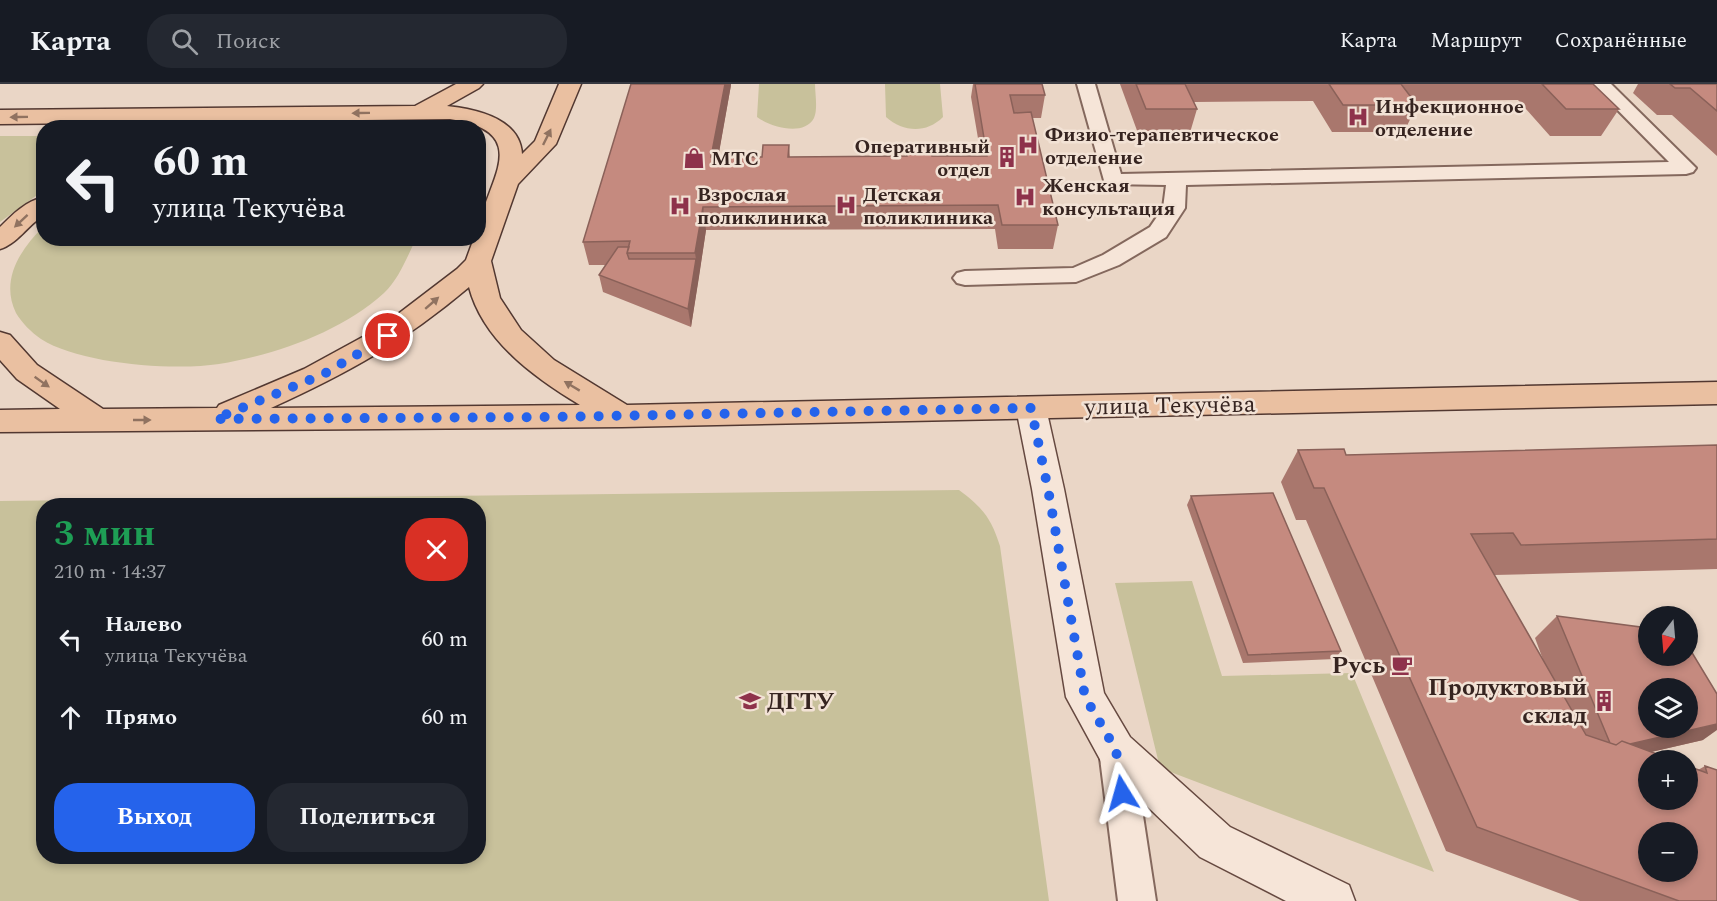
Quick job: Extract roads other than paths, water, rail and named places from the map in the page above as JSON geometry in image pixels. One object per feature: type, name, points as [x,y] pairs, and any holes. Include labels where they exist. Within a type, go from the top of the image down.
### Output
[{"type":"main road","points":[[420,112],[472,84]]},
{"type":"main road","points":[[509,180],[545,144],[570,84]]},
{"type":"main road","points":[[0,117],[420,112],[472,116],[481,120]]},
{"type":"main road","points":[[271,120],[302,114]]},
{"type":"main road","points":[[486,122],[494,126],[510,144],[512,156],[509,180],[486,241]]},
{"type":"main road","points":[[0,241],[24,217],[36,209]]},
{"type":"main road","points":[[215,419],[324,374],[374,346],[415,318],[478,262],[484,246]]},
{"type":"main road","points":[[478,262],[485,296],[501,327],[549,373],[622,416]]},
{"type":"main road","points":[[0,342],[27,372],[97,420]]},
{"type":"main road","name":"улица Текучёва","points":[[0,421],[622,416],[1717,393]]},
{"type":"main road","points":[[1031,408],[1048,489],[1085,697],[1116,750],[1215,842],[1334,901]]},
{"type":"lane","points":[[1086,84],[1112,180],[1686,168],[1601,84]]},
{"type":"lane","points":[[965,278],[1076,275],[1112,260],[1158,232],[1174,208],[1177,188],[1174,179]]},
{"type":"lane","points":[[1116,750],[1137,901]]},
{"type":"place","name":"Инфекционное отделение","points":[[1358,117]]},
{"type":"place","name":"Физио-терапевтическое отделение","points":[[1028,145]]},
{"type":"place","name":"Оперативный отдел","points":[[1007,157]]},
{"type":"place","name":"МТС","points":[[694,158]]},
{"type":"place","name":"Женская консультация","points":[[1025,197]]},
{"type":"place","name":"Детская поликлиника","points":[[846,205]]},
{"type":"place","name":"Взрослая поликлиника","points":[[680,206]]},
{"type":"place","name":"Русь","points":[[1402,665]]},
{"type":"place","name":"ДГТУ","points":[[750,701]]},
{"type":"place","name":"Продуктовый склад","points":[[1604,701]]}]
